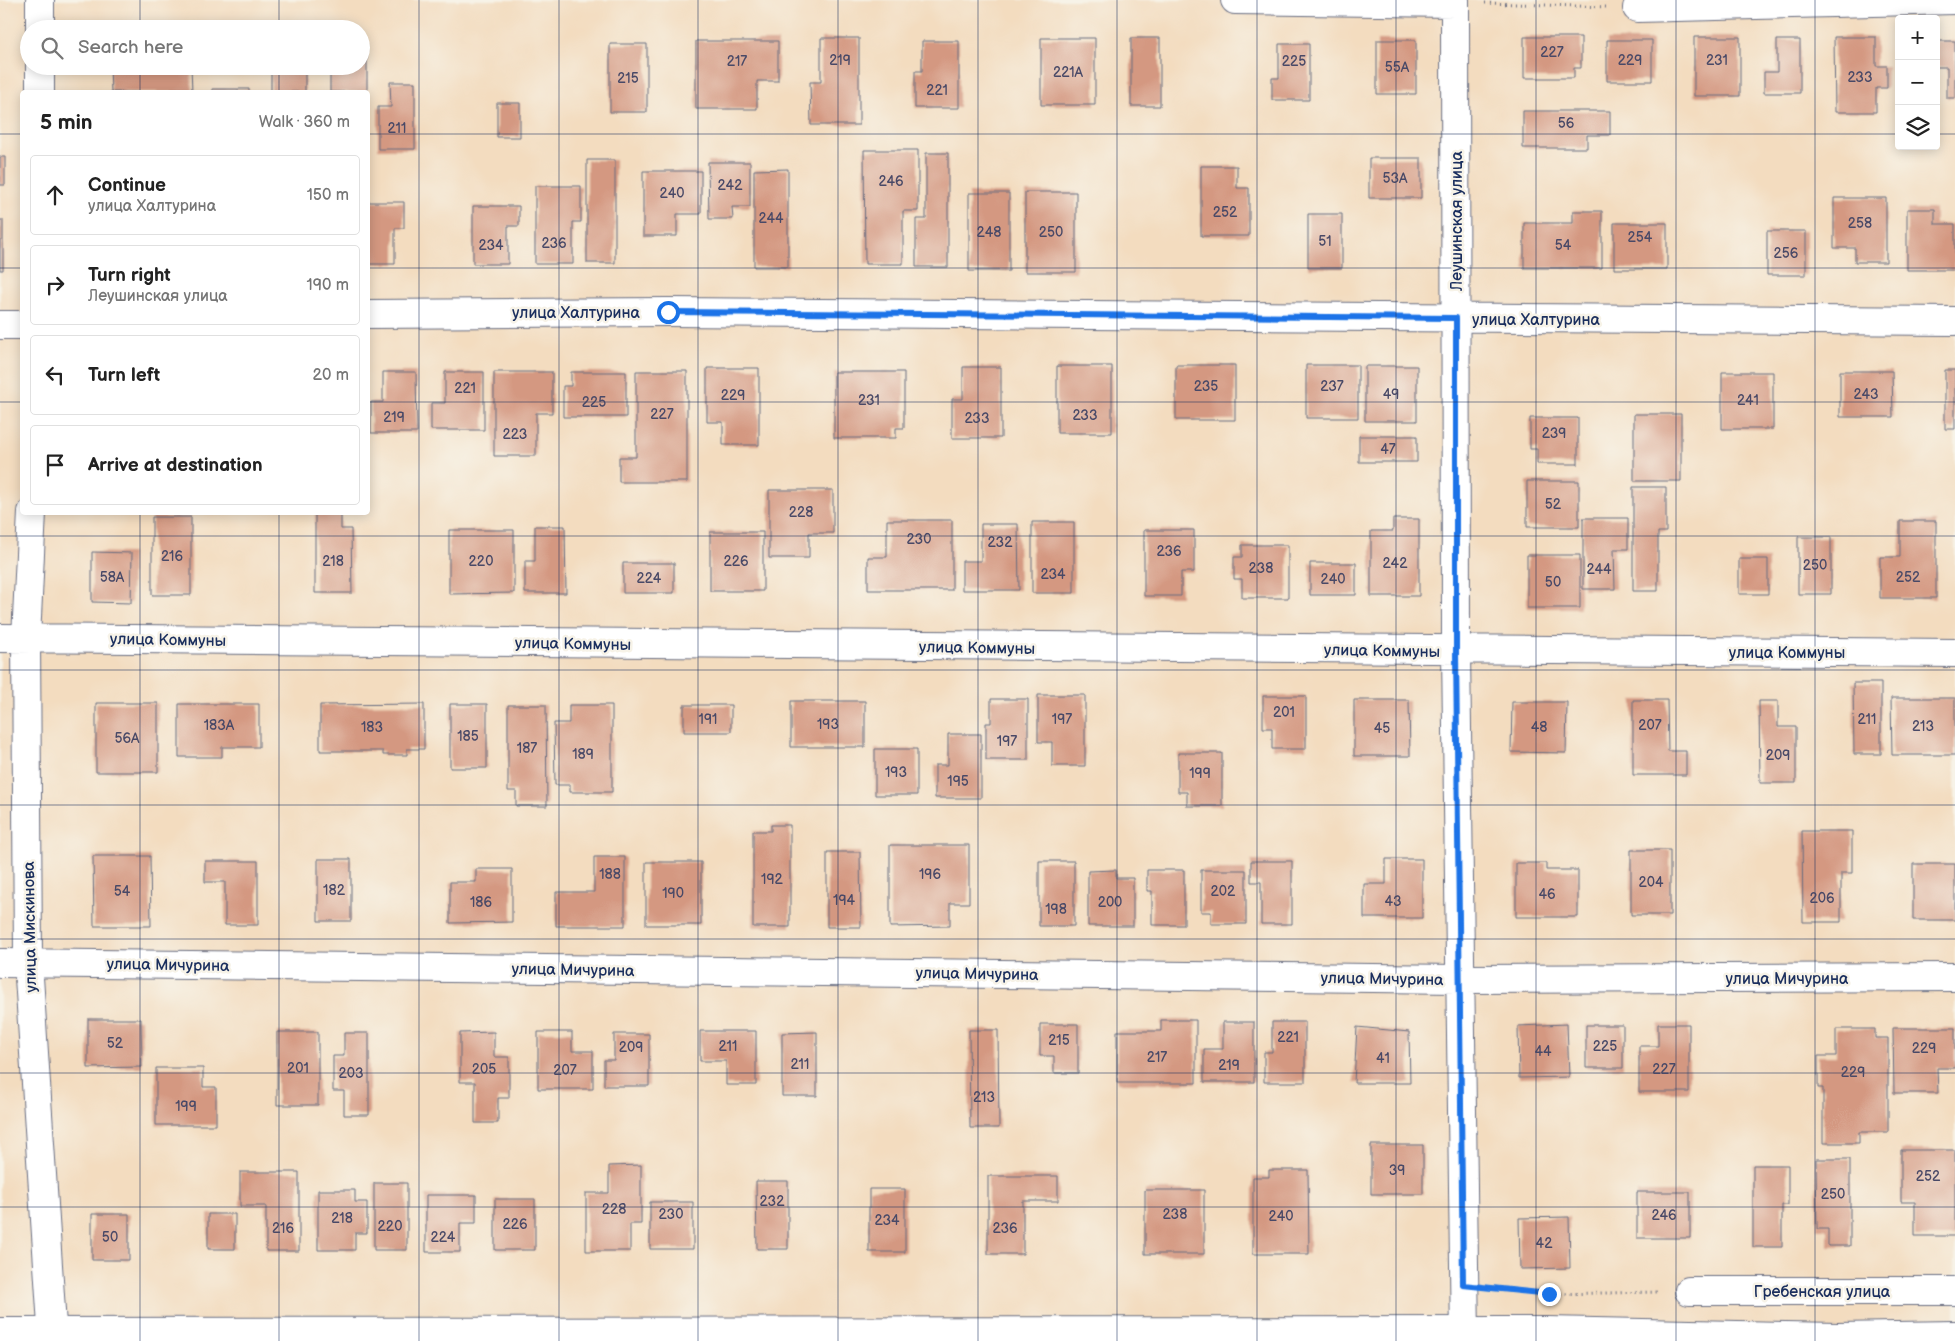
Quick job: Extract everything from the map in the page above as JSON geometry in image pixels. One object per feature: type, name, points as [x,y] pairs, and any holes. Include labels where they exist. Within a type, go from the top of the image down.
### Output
[{"type":"street","points":[[40,0],[40,20]]},
{"type":"street","points":[[1234,0],[1455,1]]},
{"type":"street","points":[[1637,8],[1955,0]]},
{"type":"street","name":"Леушинская улица","points":[[1455,1],[1456,651],[1465,1336]]},
{"type":"street","points":[[40,75],[40,90]]},
{"type":"street","name":"улица Халтурина","points":[[370,314],[668,312],[1955,321]]},
{"type":"street","points":[[0,325],[20,326]]},
{"type":"street","name":"улица Мискинова","points":[[32,515],[13,638],[28,962],[53,1336]]},
{"type":"street","name":"улица Коммуны","points":[[13,638],[1456,651],[1955,653]]},
{"type":"street","name":"улица Мичурина","points":[[0,963],[1459,979],[1955,977]]},
{"type":"street","name":"Гребенская улица","points":[[1689,1291],[1955,1291]]},
{"type":"street","points":[[0,1332],[53,1336],[1465,1336],[1547,1331],[1838,1337],[1955,1335]]},
{"type":"path","points":[[1455,1],[1637,8]]},
{"type":"path","points":[[1463,1285],[1549,1294],[1689,1291]]},
{"type":"building","points":[[1524,37],[1581,37],[1581,68],[1574,68],[1574,78],[1524,78]]},
{"type":"building","points":[[1694,37],[1740,37],[1740,96],[1694,96]]},
{"type":"building","points":[[1834,37],[1876,37],[1876,66],[1887,66],[1887,88],[1876,88],[1876,112],[1835,112]]},
{"type":"building","points":[[821,38],[859,38],[859,125],[811,125],[810,82],[821,82]]},
{"type":"building","points":[[1041,38],[1095,38],[1095,105],[1041,105]]},
{"type":"building","points":[[1131,38],[1160,38],[1160,106],[1131,106]]},
{"type":"building","points":[[1377,40],[1416,40],[1416,94],[1377,94]]},
{"type":"building","points":[[1607,40],[1652,40],[1652,81],[1607,81]]},
{"type":"building","points":[[1777,40],[1800,40],[1800,93],[1764,93],[1764,72],[1777,72]]},
{"type":"building","points":[[696,41],[778,41],[778,81],[757,81],[757,109],[696,109]]},
{"type":"building","points":[[922,41],[959,41],[959,108],[915,108],[915,71],[922,71]]},
{"type":"building","points":[[1940,41],[1955,41],[1955,98],[1947,98],[1947,67],[1940,67]]},
{"type":"building","points":[[610,44],[647,44],[647,112],[610,112]]},
{"type":"building","points":[[1279,44],[1309,44],[1309,100],[1272,100],[1272,78],[1279,78]]},
{"type":"building","points":[[110,75],[191,75],[192,90],[111,90]]},
{"type":"building","points":[[271,75],[305,75],[305,90],[271,90]]},
{"type":"building","points":[[330,75],[367,75],[367,90],[330,90]]},
{"type":"building","points":[[390,82],[415,82],[415,149],[378,149],[378,107],[391,107]]},
{"type":"building","points":[[212,89],[249,89],[249,90]]},
{"type":"building","points":[[497,103],[520,103],[520,137],[497,137]]},
{"type":"building","points":[[1523,111],[1610,111],[1610,135],[1587,135],[1587,148],[1523,148]]},
{"type":"building","points":[[864,150],[918,150],[918,211],[903,211],[903,264],[865,264]]},
{"type":"building","points":[[926,153],[948,153],[948,267],[916,267],[916,219],[926,219]]},
{"type":"building","points":[[0,157],[5,157],[5,185],[0,185]]},
{"type":"building","points":[[1369,158],[1421,158],[1421,198],[1369,198]]},
{"type":"building","points":[[587,160],[615,160],[615,263],[587,263]]},
{"type":"building","points":[[708,162],[750,162],[750,207],[732,207],[733,219],[709,219]]},
{"type":"building","points":[[1201,166],[1237,166],[1237,188],[1249,188],[1249,236],[1201,236]]},
{"type":"building","points":[[788,169],[788,267],[754,267],[754,170]]},
{"type":"building","points":[[643,171],[701,171],[701,214],[677,214],[677,236],[643,236]]},
{"type":"building","points":[[535,186],[581,186],[581,222],[573,222],[573,264],[535,264]]},
{"type":"building","points":[[1025,192],[1076,192],[1076,272],[1025,272]]},
{"type":"building","points":[[969,193],[1009,193],[1009,271],[969,271]]},
{"type":"building","points":[[1834,198],[1886,198],[1886,262],[1855,262],[1855,248],[1834,248]]},
{"type":"building","points":[[370,202],[404,202],[404,228],[395,228],[395,264],[370,264]]},
{"type":"building","points":[[473,206],[519,206],[519,226],[508,226],[508,264],[473,264]]},
{"type":"building","points":[[1907,209],[1935,209],[1935,224],[1955,224],[1955,270],[1907,270]]},
{"type":"building","points":[[1573,211],[1602,211],[1602,268],[1524,268],[1524,223],[1573,223]]},
{"type":"building","points":[[1308,214],[1342,214],[1342,268],[1308,268]]},
{"type":"building","points":[[0,220],[3,220],[3,270],[0,270]]},
{"type":"building","points":[[1614,223],[1667,223],[1667,269],[1614,269]]},
{"type":"building","points":[[1767,231],[1806,231],[1806,275],[1767,275]]},
{"type":"building","points":[[1176,365],[1235,365],[1235,420],[1176,420]]},
{"type":"building","points":[[1306,365],[1358,365],[1358,418],[1306,418]]},
{"type":"building","points":[[1057,366],[1112,366],[1112,433],[1057,433]]},
{"type":"building","points":[[1365,366],[1417,366],[1417,421],[1365,421]]},
{"type":"building","points":[[963,367],[1001,367],[1001,438],[952,438],[952,399],[963,399]]},
{"type":"building","points":[[707,368],[759,368],[759,445],[723,445],[723,422],[707,422]]},
{"type":"building","points":[[1945,370],[1955,370],[1955,429],[1945,429]]},
{"type":"building","points":[[636,371],[687,371],[687,482],[619,482],[619,457],[636,457]]},
{"type":"building","points":[[1840,371],[1892,371],[1893,417],[1840,417]]},
{"type":"building","points":[[383,372],[416,372],[417,433],[371,433],[371,402],[383,402]]},
{"type":"building","points":[[445,372],[484,372],[484,430],[431,430],[431,403],[445,403]]},
{"type":"building","points":[[494,372],[552,372],[552,413],[536,413],[536,456],[494,456]]},
{"type":"building","points":[[571,372],[626,372],[626,417],[563,417],[563,386],[571,386]]},
{"type":"building","points":[[834,372],[904,372],[904,428],[896,428],[896,438],[834,438]]},
{"type":"building","points":[[1722,372],[1773,372],[1773,429],[1722,429]]},
{"type":"building","points":[[1634,414],[1681,414],[1681,481],[1634,481]]},
{"type":"building","points":[[1530,418],[1578,418],[1578,464],[1537,464],[1537,449],[1530,449]]},
{"type":"building","points":[[1359,436],[1417,436],[1417,462],[1359,462]]},
{"type":"building","points":[[1527,481],[1579,481],[1579,527],[1527,527]]},
{"type":"building","points":[[1633,487],[1666,487],[1666,532],[1658,532],[1658,591],[1633,591]]},
{"type":"building","points":[[769,490],[833,490],[833,533],[809,533],[809,558],[769,558]]},
{"type":"building","points":[[315,515],[341,515],[341,529],[351,529],[352,593],[315,593]]},
{"type":"building","points":[[152,517],[191,517],[191,595],[152,595]]},
{"type":"building","points":[[1583,518],[1628,518],[1628,549],[1614,549],[1615,589],[1583,589]]},
{"type":"building","points":[[1393,519],[1419,519],[1419,596],[1371,596],[1371,531],[1393,531]]},
{"type":"building","points":[[887,520],[952,520],[952,590],[868,590],[868,557],[887,557]]},
{"type":"building","points":[[1900,521],[1936,521],[1936,598],[1880,598],[1880,557],[1900,557]]},
{"type":"building","points":[[1032,522],[1074,522],[1074,593],[1032,593]]},
{"type":"building","points":[[981,524],[1018,524],[1019,590],[962,590],[962,561],[981,561]]},
{"type":"building","points":[[535,526],[565,526],[566,593],[525,593],[525,561],[535,561]]},
{"type":"building","points":[[449,530],[514,530],[514,593],[449,594]]},
{"type":"building","points":[[1144,530],[1194,530],[1194,572],[1181,572],[1181,596],[1144,596]]},
{"type":"building","points":[[710,532],[763,532],[763,591],[710,591]]},
{"type":"building","points":[[1798,537],[1831,537],[1831,594],[1798,594]]},
{"type":"building","points":[[1242,545],[1288,545],[1288,598],[1242,598],[1242,579],[1234,579],[1234,557],[1242,557]]},
{"type":"building","points":[[92,552],[132,553],[131,603],[92,602]]},
{"type":"building","points":[[1527,555],[1580,555],[1580,608],[1527,608]]},
{"type":"building","points":[[1739,559],[1768,559],[1768,594],[1739,594]]},
{"type":"building","points":[[623,563],[674,563],[674,593],[623,593]]},
{"type":"building","points":[[1310,563],[1356,563],[1356,595],[1310,595]]},
{"type":"building","points":[[1853,683],[1881,683],[1881,754],[1854,754]]},
{"type":"building","points":[[1038,695],[1085,695],[1085,766],[1052,766],[1052,742],[1038,742]]},
{"type":"building","points":[[1263,696],[1306,696],[1306,749],[1272,749],[1272,728],[1263,728]]},
{"type":"building","points":[[1891,698],[1955,698],[1955,755],[1892,755]]},
{"type":"building","points":[[991,699],[1028,699],[1028,760],[986,760],[986,723],[991,723]]},
{"type":"building","points":[[1354,700],[1409,700],[1410,756],[1354,756]]},
{"type":"building","points":[[1633,700],[1667,700],[1668,751],[1686,751],[1686,775],[1633,775]]},
{"type":"building","points":[[791,701],[865,701],[865,747],[791,747]]},
{"type":"building","points":[[1759,701],[1778,701],[1778,727],[1796,727],[1796,783],[1760,783]]},
{"type":"building","points":[[1512,702],[1567,702],[1566,753],[1511,752]]},
{"type":"building","points":[[96,703],[158,703],[158,772],[96,772]]},
{"type":"building","points":[[179,704],[259,704],[259,747],[222,747],[222,757],[179,757]]},
{"type":"building","points":[[424,704],[424,749],[407,749],[407,755],[383,755],[383,751],[320,751],[320,705]]},
{"type":"building","points":[[450,704],[487,704],[487,768],[450,768]]},
{"type":"building","points":[[508,705],[546,705],[547,806],[516,806],[516,791],[508,791]]},
{"type":"building","points":[[569,705],[612,705],[612,792],[570,792],[570,785],[555,785],[554,723],[569,723]]},
{"type":"building","points":[[684,705],[731,705],[731,732],[684,732]]},
{"type":"building","points":[[948,734],[981,734],[981,798],[935,798],[935,765],[948,765]]},
{"type":"building","points":[[875,749],[917,749],[917,795],[875,795]]},
{"type":"building","points":[[1178,753],[1222,753],[1222,806],[1187,806],[1187,792],[1178,792]]},
{"type":"building","points":[[771,825],[790,825],[790,927],[753,927],[753,831],[771,831]]},
{"type":"building","points":[[1802,831],[1852,831],[1852,873],[1841,873],[1841,922],[1803,922]]},
{"type":"building","points":[[890,845],[969,845],[969,903],[950,903],[950,926],[890,927]]},
{"type":"building","points":[[1631,850],[1670,850],[1670,915],[1631,915]]},
{"type":"building","points":[[827,852],[860,852],[861,927],[827,927]]},
{"type":"building","points":[[93,856],[150,856],[151,926],[94,926]]},
{"type":"building","points":[[594,857],[625,857],[625,926],[556,926],[556,892],[594,892]]},
{"type":"building","points":[[318,859],[351,859],[351,921],[318,921]]},
{"type":"building","points":[[1386,859],[1422,859],[1422,918],[1364,918],[1364,884],[1386,884]]},
{"type":"building","points":[[205,861],[258,861],[258,925],[225,925],[225,882],[205,882]]},
{"type":"building","points":[[1039,861],[1074,861],[1074,926],[1039,926]]},
{"type":"building","points":[[1251,861],[1292,861],[1292,924],[1261,924],[1261,882],[1251,882]]},
{"type":"building","points":[[646,862],[701,862],[701,925],[646,925]]},
{"type":"building","points":[[1516,863],[1546,863],[1546,870],[1578,870],[1578,917],[1516,917]]},
{"type":"building","points":[[1913,864],[1955,864],[1955,920],[1913,920]]},
{"type":"building","points":[[476,869],[512,869],[512,922],[450,923],[450,882],[476,882]]},
{"type":"building","points":[[1116,870],[1116,878],[1133,878],[1133,926],[1088,926],[1088,871]]},
{"type":"building","points":[[1147,870],[1184,870],[1184,925],[1152,925],[1152,891],[1147,891]]},
{"type":"building","points":[[1201,870],[1246,870],[1246,924],[1211,924],[1211,912],[1201,912]]},
{"type":"building","points":[[88,1019],[141,1019],[142,1067],[88,1068]]},
{"type":"building","points":[[1161,1020],[1196,1020],[1196,1083],[1117,1083],[1117,1031],[1161,1031]]},
{"type":"building","points":[[1223,1022],[1254,1022],[1254,1082],[1204,1082],[1204,1049],[1223,1049]]},
{"type":"building","points":[[1272,1022],[1305,1022],[1305,1082],[1264,1082],[1264,1052],[1272,1052]]},
{"type":"building","points":[[1040,1024],[1078,1024],[1078,1073],[1054,1073],[1054,1056],[1040,1056]]},
{"type":"building","points":[[1567,1024],[1569,1077],[1519,1078],[1518,1026]]},
{"type":"building","points":[[1658,1024],[1689,1024],[1689,1092],[1639,1092],[1639,1046],[1658,1046]]},
{"type":"building","points":[[1586,1025],[1623,1025],[1623,1068],[1586,1068]]},
{"type":"building","points":[[1357,1027],[1409,1032],[1410,1083],[1354,1083]]},
{"type":"building","points":[[1893,1028],[1955,1028],[1955,1068],[1937,1068],[1938,1093],[1894,1093]]},
{"type":"building","points":[[1836,1029],[1875,1029],[1875,1038],[1888,1038],[1888,1132],[1859,1132],[1859,1143],[1823,1143],[1823,1088],[1818,1088],[1818,1056],[1836,1056]]},
{"type":"building","points":[[969,1030],[998,1030],[999,1128],[970,1128]]},
{"type":"building","points":[[700,1031],[756,1031],[756,1085],[726,1085],[726,1061],[700,1061]]},
{"type":"building","points":[[277,1032],[318,1032],[318,1105],[277,1105]]},
{"type":"building","points":[[494,1032],[494,1057],[509,1057],[509,1098],[498,1098],[498,1123],[475,1123],[475,1082],[460,1082],[460,1033]]},
{"type":"building","points":[[538,1032],[572,1032],[572,1051],[593,1051],[593,1089],[538,1089]]},
{"type":"building","points":[[817,1032],[817,1096],[782,1096],[782,1033]]},
{"type":"building","points":[[344,1033],[369,1033],[369,1115],[344,1115],[344,1091],[333,1091],[333,1056],[344,1056]]},
{"type":"building","points":[[614,1034],[649,1034],[649,1086],[604,1086],[604,1060],[614,1060]]},
{"type":"building","points":[[156,1068],[203,1068],[203,1087],[216,1087],[216,1125],[156,1125]]},
{"type":"building","points":[[1371,1145],[1423,1145],[1423,1194],[1371,1194]]},
{"type":"building","points":[[1901,1150],[1955,1150],[1955,1236],[1915,1236],[1915,1202],[1901,1202]]},
{"type":"building","points":[[1816,1159],[1850,1159],[1850,1246],[1828,1246],[1828,1229],[1817,1229]]},
{"type":"building","points":[[641,1165],[641,1224],[630,1224],[630,1251],[586,1251],[586,1193],[609,1193],[609,1166]]},
{"type":"building","points":[[1753,1165],[1788,1165],[1788,1205],[1782,1205],[1782,1247],[1753,1247]]},
{"type":"building","points":[[1269,1170],[1308,1170],[1309,1254],[1253,1254],[1253,1177],[1269,1177]]},
{"type":"building","points":[[240,1172],[299,1172],[299,1251],[266,1251],[266,1206],[240,1206]]},
{"type":"building","points":[[988,1176],[1058,1176],[1058,1201],[1023,1201],[1023,1254],[988,1254]]},
{"type":"building","points":[[756,1181],[788,1181],[788,1249],[757,1249]]},
{"type":"building","points":[[374,1183],[407,1183],[407,1250],[374,1250]]},
{"type":"building","points":[[869,1189],[905,1189],[905,1252],[869,1252]]},
{"type":"building","points":[[318,1190],[355,1190],[355,1202],[367,1202],[367,1233],[355,1233],[355,1250],[318,1250]]},
{"type":"building","points":[[1145,1190],[1204,1190],[1204,1254],[1145,1254]]},
{"type":"building","points":[[1637,1192],[1690,1192],[1690,1238],[1637,1238]]},
{"type":"building","points":[[426,1195],[476,1195],[476,1223],[460,1223],[460,1252],[426,1252]]},
{"type":"building","points":[[495,1199],[535,1199],[535,1250],[495,1250]]},
{"type":"building","points":[[650,1202],[693,1202],[693,1249],[650,1249]]},
{"type":"building","points":[[92,1214],[129,1214],[129,1260],[92,1260]]},
{"type":"building","points":[[208,1214],[235,1214],[235,1249],[208,1249]]},
{"type":"building","points":[[1569,1217],[1570,1268],[1520,1269],[1519,1218]]},
{"type":"route","points":[[668,312],[1456,318],[1456,651],[1463,1285],[1549,1294]]}]
